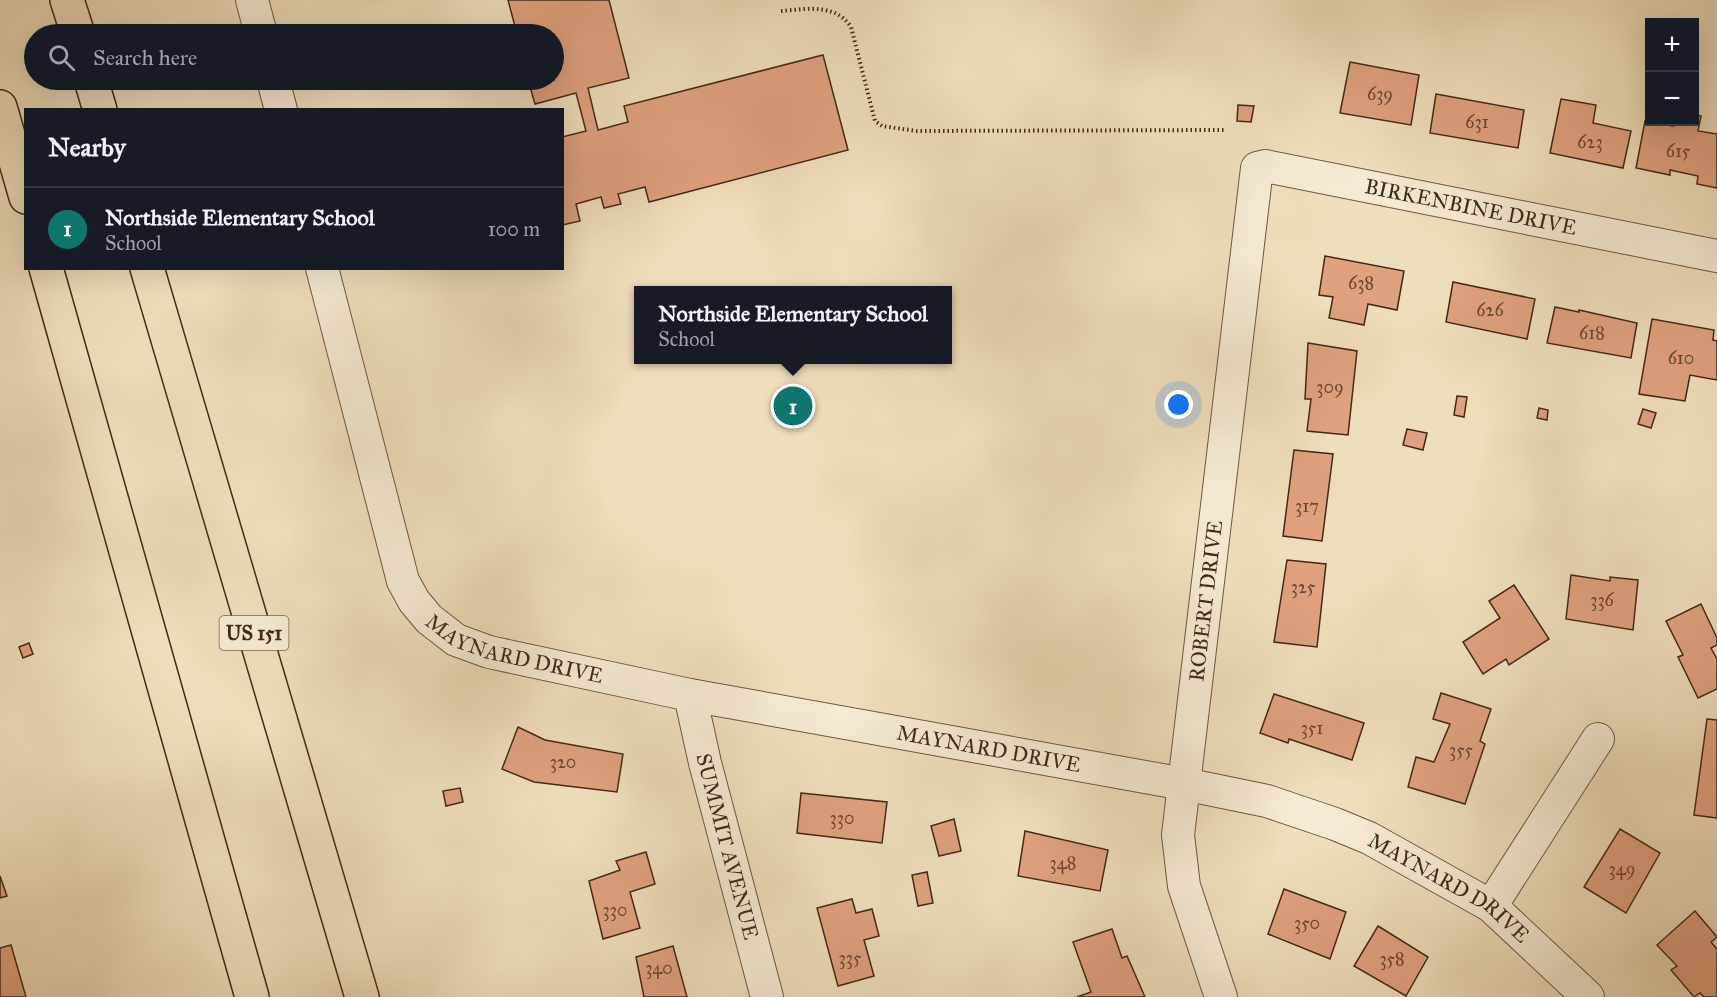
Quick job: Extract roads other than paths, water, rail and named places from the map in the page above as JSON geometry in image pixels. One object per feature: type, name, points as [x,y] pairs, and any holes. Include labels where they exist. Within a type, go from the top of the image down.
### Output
[{"type":"highway","points":[[67,0],[75,24]]},
{"type":"highway","points":[[94,90],[99,108]]},
{"type":"highway","points":[[0,107],[22,185]]},
{"type":"highway","points":[[0,123],[22,185]]},
{"type":"highway","points":[[47,270],[252,997]]},
{"type":"highway","name":"US 151","points":[[148,270],[362,997]]},
{"type":"street","points":[[252,0],[258,24]]},
{"type":"street","points":[[276,90],[280,108]]},
{"type":"street","name":"BIRKENBINE DRIVE","points":[[1252,200],[1257,168],[1265,166],[1717,256]]},
{"type":"street","name":"ROBERT DRIVE","points":[[1221,997],[1184,886],[1178,835],[1252,200]]},
{"type":"street","name":"MAYNARD DRIVE","points":[[323,270],[404,580],[414,601],[429,619],[456,640],[489,652],[690,695],[1267,801],[1369,838],[1491,906],[1588,997]]},
{"type":"street","name":"SUMMIT AVENUE","points":[[690,695],[705,763],[767,997]]},
{"type":"street","points":[[1491,906],[1598,739]]},
{"type":"place","name":"Northside Elementary School","points":[[793,406]]}]
